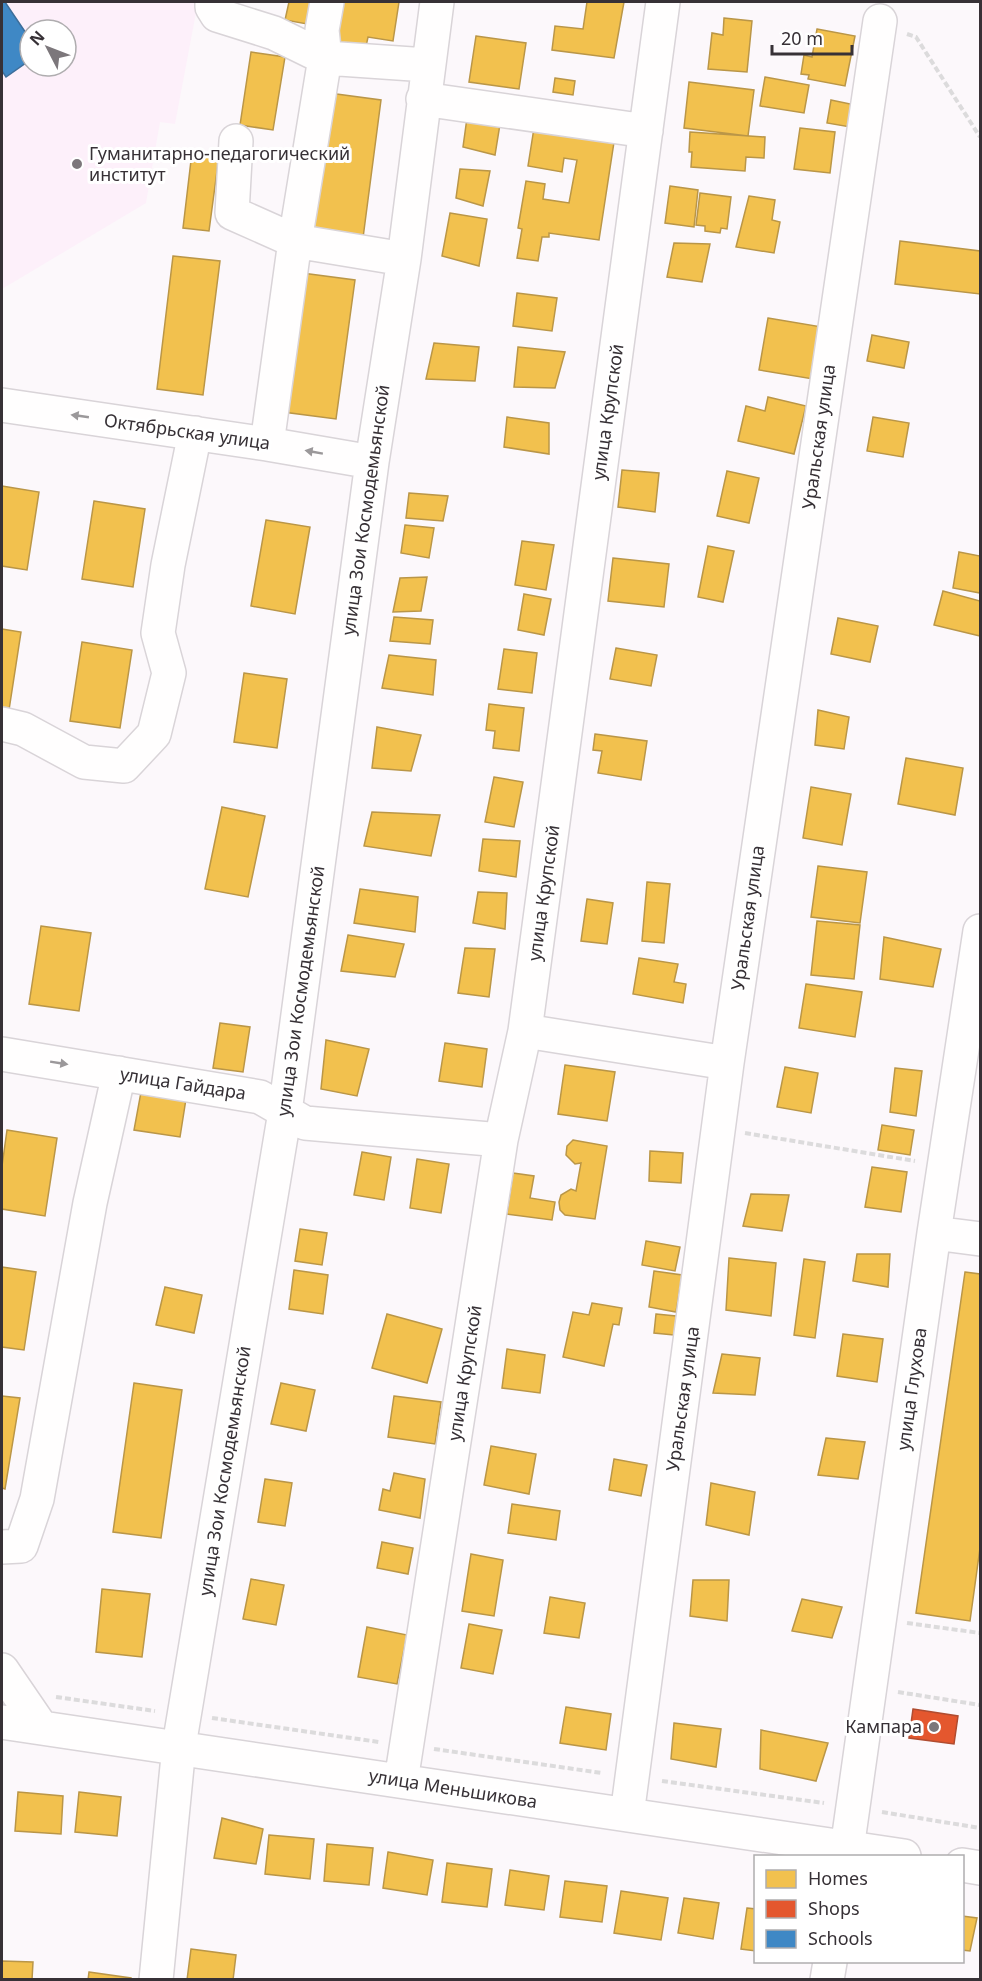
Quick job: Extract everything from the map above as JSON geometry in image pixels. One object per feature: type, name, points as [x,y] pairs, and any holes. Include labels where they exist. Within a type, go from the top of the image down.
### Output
[{"type":"street","points":[[212,2],[217,15],[274,33],[325,58],[427,65]]},
{"type":"street","points":[[267,444],[295,241],[325,58],[322,30],[327,2]]},
{"type":"street","name":"улица Зои Космодемьянской","points":[[156,1980],[179,1746],[285,1112],[372,462],[404,259],[427,65],[437,2]]},
{"type":"street","name":"улица Крупской","points":[[401,1781],[501,1140],[525,1031],[663,2]]},
{"type":"street","name":"Уральская улица","points":[[627,1815],[727,1063],[880,21]]},
{"type":"street","points":[[423,99],[646,131]]},
{"type":"street","points":[[236,141],[232,213],[295,241],[404,259]]},
{"type":"street","name":"Октябрьская улица","points":[[2,405],[267,444],[372,462]]},
{"type":"street","points":[[2,724],[23,729],[84,762],[124,766],[154,734],[169,673],[158,633],[168,565],[195,433]]},
{"type":"street","name":"улица Глухова","points":[[847,1852],[934,1233],[981,930]]},
{"type":"street","points":[[525,1031],[727,1063]]},
{"type":"street","name":"улица Гайдара","points":[[2,1054],[260,1097],[305,1123],[501,1140]]},
{"type":"street","points":[[2,1547],[21,1546],[37,1499],[90,1203],[119,1073]]},
{"type":"street","points":[[934,1233],[981,1239]]},
{"type":"street","points":[[9,1681],[40,1727]]},
{"type":"street","name":"улица Меньшикова","points":[[2,1722],[179,1746],[627,1815],[847,1852],[881,1855]]},
{"type":"street","points":[[964,1866],[981,1868]]},
{"type":"street","points":[[827,1980],[830,1963]]},
{"type":"path","points":[[880,21],[916,37],[981,137]]},
{"type":"path","points":[[718,1128],[946,1166]]},
{"type":"path","points":[[880,1619],[981,1634]]},
{"type":"path","points":[[9,1681],[160,1711]]},
{"type":"path","points":[[870,1687],[981,1705]]},
{"type":"path","points":[[655,1780],[832,1804]]},
{"type":"path","points":[[875,1811],[981,1828]]},
{"type":"shaded area","name":"Гуманитарно-педагогический институт","points":[[2,2],[198,2],[175,124],[160,122],[146,203],[2,289]]},
{"type":"building: Homes","points":[[289,2],[312,2],[307,24],[285,20]]},
{"type":"building: Homes","points":[[344,2],[399,2],[393,41],[368,37],[364,56],[332,50],[339,6],[343,7]]},
{"type":"building: Homes","points":[[587,2],[624,2],[614,58],[552,50],[555,26],[583,29]]},
{"type":"building: Homes","points":[[724,18],[752,21],[747,72],[708,69],[712,33],[723,35]]},
{"type":"building: Homes","points":[[817,29],[855,36],[845,86],[808,79],[809,75],[801,74],[804,55],[812,57]]},
{"type":"building: Homes","points":[[476,36],[526,43],[519,89],[469,82]]},
{"type":"building: Homes","points":[[251,52],[285,57],[273,130],[240,125]]},
{"type":"building: Homes","points":[[765,77],[809,85],[804,113],[760,106]]},
{"type":"building: Homes","points":[[555,78],[575,81],[573,95],[553,92]]},
{"type":"building: Homes","points":[[689,82],[754,90],[748,136],[684,128]]},
{"type":"building: Homes","points":[[329,93],[381,100],[363,238],[310,232]]},
{"type":"building: Homes","points":[[831,100],[860,106],[856,128],[827,123]]},
{"type":"building: Homes","points":[[467,118],[500,124],[495,155],[463,147]]},
{"type":"building: Homes","points":[[534,128],[614,142],[599,240],[549,233],[549,237],[542,237],[538,261],[517,258],[522,229],[518,228],[526,181],[545,184],[543,199],[569,203],[577,160],[564,158],[562,172],[528,166]]},
{"type":"building: Homes","points":[[800,128],[835,132],[830,173],[794,169]]},
{"type":"building: Homes","points":[[690,132],[765,137],[764,158],[746,157],[745,171],[691,167]]},
{"type":"building: Homes","points":[[192,152],[219,156],[209,231],[183,228]]},
{"type":"building: Homes","points":[[460,169],[490,171],[483,206],[456,198]]},
{"type":"building: Homes","points":[[670,186],[698,190],[694,227],[665,223]]},
{"type":"building: Homes","points":[[700,193],[731,197],[727,229],[721,228],[720,233],[705,231],[705,226],[696,225]]},
{"type":"building: Homes","points":[[749,196],[775,200],[772,220],[780,222],[774,253],[736,247]]},
{"type":"building: Homes","points":[[450,213],[487,219],[479,266],[442,256]]},
{"type":"building: Homes","points":[[900,241],[980,251],[980,294],[895,284]]},
{"type":"building: Homes","points":[[674,243],[710,244],[702,282],[667,277]]},
{"type":"building: Homes","points":[[173,256],[220,261],[203,395],[157,389]]},
{"type":"building: Homes","points":[[302,273],[355,280],[336,419],[283,412]]},
{"type":"building: Homes","points":[[517,293],[557,298],[552,331],[513,326]]},
{"type":"building: Homes","points":[[768,318],[822,327],[813,379],[759,370]]},
{"type":"building: Homes","points":[[872,335],[909,342],[904,368],[867,361]]},
{"type":"building: Homes","points":[[434,343],[479,347],[475,381],[426,379]]},
{"type":"building: Homes","points":[[518,347],[565,352],[555,388],[514,387]]},
{"type":"building: Homes","points":[[768,397],[806,406],[794,454],[738,441],[746,406],[765,411]]},
{"type":"building: Homes","points":[[507,417],[549,423],[549,454],[504,447]]},
{"type":"building: Homes","points":[[873,417],[909,423],[903,457],[867,451]]},
{"type":"building: Homes","points":[[622,470],[659,473],[655,512],[618,507]]},
{"type":"building: Homes","points":[[727,471],[759,478],[749,523],[717,516]]},
{"type":"building: Homes","points":[[2,486],[39,492],[27,570],[2,566]]},
{"type":"building: Homes","points":[[409,493],[448,496],[443,521],[406,518]]},
{"type":"building: Homes","points":[[94,501],[145,509],[133,587],[82,579]]},
{"type":"building: Homes","points":[[266,520],[310,527],[295,614],[251,606]]},
{"type":"building: Homes","points":[[405,525],[434,528],[429,558],[401,553]]},
{"type":"building: Homes","points":[[522,541],[554,545],[546,590],[515,585]]},
{"type":"building: Homes","points":[[708,546],[734,551],[723,602],[698,597]]},
{"type":"building: Homes","points":[[959,552],[980,556],[980,593],[953,588]]},
{"type":"building: Homes","points":[[613,558],[669,564],[664,607],[608,601]]},
{"type":"building: Homes","points":[[427,577],[421,611],[393,612],[400,578]]},
{"type":"building: Homes","points":[[943,591],[980,601],[980,636],[934,625]]},
{"type":"building: Homes","points":[[524,594],[551,599],[544,635],[518,630]]},
{"type":"building: Homes","points":[[394,617],[433,620],[430,644],[390,641]]},
{"type":"building: Homes","points":[[838,618],[878,626],[870,662],[831,654]]},
{"type":"building: Homes","points":[[2,629],[21,632],[9,710],[2,709]]},
{"type":"building: Homes","points":[[82,642],[132,650],[120,728],[70,721]]},
{"type":"building: Homes","points":[[616,648],[657,655],[651,686],[610,679]]},
{"type":"building: Homes","points":[[504,649],[537,653],[532,693],[498,689]]},
{"type":"building: Homes","points":[[389,655],[436,660],[433,695],[382,688]]},
{"type":"building: Homes","points":[[244,673],[287,679],[277,748],[234,742]]},
{"type":"building: Homes","points":[[489,704],[524,708],[519,751],[493,748],[495,731],[486,730]]},
{"type":"building: Homes","points":[[818,710],[849,717],[844,749],[815,745]]},
{"type":"building: Homes","points":[[377,727],[421,735],[411,771],[372,768]]},
{"type":"building: Homes","points":[[595,734],[647,741],[641,780],[598,773],[602,751],[593,750]]},
{"type":"building: Homes","points":[[906,758],[963,768],[955,815],[898,804]]},
{"type":"building: Homes","points":[[494,777],[523,782],[514,827],[485,822]]},
{"type":"building: Homes","points":[[811,787],[851,794],[842,845],[803,838]]},
{"type":"building: Homes","points":[[222,807],[265,816],[248,897],[205,889]]},
{"type":"building: Homes","points":[[372,812],[440,815],[431,856],[364,846]]},
{"type":"building: Homes","points":[[483,839],[520,841],[516,877],[479,871]]},
{"type":"building: Homes","points":[[818,866],[867,872],[860,923],[811,917]]},
{"type":"building: Homes","points":[[647,882],[670,884],[664,943],[642,941]]},
{"type":"building: Homes","points":[[360,889],[418,897],[415,932],[354,923]]},
{"type":"building: Homes","points":[[478,892],[507,893],[505,929],[473,923]]},
{"type":"building: Homes","points":[[587,899],[613,903],[607,944],[581,941]]},
{"type":"building: Homes","points":[[817,921],[860,925],[854,979],[811,975]]},
{"type":"building: Homes","points":[[41,926],[91,933],[79,1011],[29,1004]]},
{"type":"building: Homes","points":[[348,935],[404,944],[395,977],[341,971]]},
{"type":"building: Homes","points":[[884,937],[941,949],[933,987],[880,979]]},
{"type":"building: Homes","points":[[465,948],[495,949],[489,997],[458,993]]},
{"type":"building: Homes","points":[[639,958],[678,964],[674,982],[686,984],[683,1003],[633,994]]},
{"type":"building: Homes","points":[[806,984],[862,992],[855,1037],[799,1028]]},
{"type":"building: Homes","points":[[220,1023],[250,1027],[243,1072],[213,1068]]},
{"type":"building: Homes","points":[[326,1040],[369,1049],[357,1096],[321,1089]]},
{"type":"building: Homes","points":[[445,1043],[487,1049],[482,1087],[439,1081]]},
{"type":"building: Homes","points":[[565,1065],[615,1072],[607,1121],[558,1114]]},
{"type":"building: Homes","points":[[785,1067],[818,1073],[811,1113],[777,1107]]},
{"type":"building: Homes","points":[[895,1068],[922,1071],[916,1116],[890,1112]]},
{"type":"building: Homes","points":[[141,1092],[186,1099],[180,1137],[134,1130]]},
{"type":"building: Homes","points":[[882,1125],[914,1130],[910,1155],[878,1150]]},
{"type":"building: Homes","points":[[7,1130],[57,1138],[45,1216],[2,1209],[2,1166]]},
{"type":"building: Homes","points":[[573,1140],[607,1146],[595,1219],[565,1215],[560,1210],[561,1195],[571,1189],[576,1191],[581,1163],[575,1164],[566,1155],[567,1146]]},
{"type":"building: Homes","points":[[650,1151],[683,1153],[681,1183],[649,1181]]},
{"type":"building: Homes","points":[[362,1152],[391,1157],[384,1200],[354,1195]]},
{"type":"building: Homes","points":[[417,1159],[449,1164],[441,1213],[410,1208]]},
{"type":"building: Homes","points":[[872,1167],[907,1172],[901,1212],[865,1207]]},
{"type":"building: Homes","points":[[513,1173],[534,1176],[530,1198],[555,1202],[552,1220],[507,1214]]},
{"type":"building: Homes","points":[[751,1194],[789,1195],[782,1231],[743,1226]]},
{"type":"building: Homes","points":[[300,1229],[327,1233],[322,1265],[295,1261]]},
{"type":"building: Homes","points":[[646,1241],[680,1247],[675,1271],[642,1265]]},
{"type":"building: Homes","points":[[857,1254],[890,1254],[888,1287],[853,1281]]},
{"type":"building: Homes","points":[[729,1258],[776,1263],[771,1316],[726,1310]]},
{"type":"building: Homes","points":[[804,1259],[825,1262],[815,1338],[794,1335]]},
{"type":"building: Homes","points":[[2,1267],[36,1272],[24,1350],[2,1347]]},
{"type":"building: Homes","points":[[294,1270],[328,1275],[323,1314],[289,1309]]},
{"type":"building: Homes","points":[[654,1271],[682,1275],[676,1312],[649,1307]]},
{"type":"building: Homes","points":[[965,1272],[980,1274],[980,1548],[970,1621],[916,1613]]},
{"type":"building: Homes","points":[[165,1287],[202,1295],[194,1333],[156,1325]]},
{"type":"building: Homes","points":[[592,1303],[622,1308],[619,1325],[613,1324],[604,1366],[563,1357],[573,1312],[589,1315]]},
{"type":"building: Homes","points":[[387,1314],[442,1329],[427,1383],[372,1368]]},
{"type":"building: Homes","points":[[656,1314],[686,1317],[684,1336],[654,1333]]},
{"type":"building: Homes","points":[[843,1334],[883,1339],[877,1382],[837,1376]]},
{"type":"building: Homes","points":[[507,1349],[545,1355],[540,1393],[502,1388]]},
{"type":"building: Homes","points":[[722,1354],[760,1358],[755,1395],[713,1393]]},
{"type":"building: Homes","points":[[134,1383],[182,1390],[161,1538],[113,1532]]},
{"type":"building: Homes","points":[[281,1383],[315,1390],[306,1431],[271,1424]]},
{"type":"building: Homes","points":[[2,1396],[20,1398],[5,1489],[2,1488]]},
{"type":"building: Homes","points":[[394,1396],[441,1402],[435,1444],[388,1437]]},
{"type":"building: Homes","points":[[826,1438],[865,1442],[858,1479],[818,1475]]},
{"type":"building: Homes","points":[[491,1446],[536,1454],[529,1494],[484,1485]]},
{"type":"building: Homes","points":[[614,1459],[647,1465],[641,1496],[609,1490]]},
{"type":"building: Homes","points":[[394,1473],[425,1479],[420,1518],[379,1510],[383,1489],[390,1491]]},
{"type":"building: Homes","points":[[265,1479],[292,1483],[285,1526],[258,1522]]},
{"type":"building: Homes","points":[[711,1483],[755,1492],[749,1535],[706,1525]]},
{"type":"building: Homes","points":[[512,1504],[560,1511],[556,1540],[508,1533]]},
{"type":"building: Homes","points":[[382,1542],[413,1548],[408,1574],[377,1568]]},
{"type":"building: Homes","points":[[471,1554],[503,1560],[494,1616],[462,1611]]},
{"type":"building: Homes","points":[[251,1579],[284,1585],[276,1625],[243,1619]]},
{"type":"building: Homes","points":[[693,1580],[729,1580],[727,1621],[690,1616]]},
{"type":"building: Homes","points":[[102,1589],[150,1594],[142,1657],[96,1652]]},
{"type":"building: Homes","points":[[550,1597],[585,1603],[579,1638],[544,1633]]},
{"type":"building: Homes","points":[[802,1599],[842,1607],[832,1638],[792,1631]]},
{"type":"building: Homes","points":[[469,1624],[502,1630],[493,1674],[461,1668]]},
{"type":"building: Homes","points":[[367,1627],[407,1635],[397,1684],[358,1677]]},
{"type":"building: Homes","points":[[566,1707],[611,1714],[606,1750],[560,1743]]},
{"type":"building: Homes","points":[[674,1723],[721,1729],[716,1767],[671,1759]]},
{"type":"building: Homes","points":[[761,1730],[828,1743],[816,1781],[760,1769]]},
{"type":"building: Homes","points":[[18,1792],[63,1796],[61,1834],[15,1831]]},
{"type":"building: Homes","points":[[79,1792],[121,1797],[117,1836],[75,1832]]},
{"type":"building: Homes","points":[[222,1818],[263,1829],[256,1864],[214,1858]]},
{"type":"building: Homes","points":[[269,1835],[314,1839],[310,1879],[265,1874]]},
{"type":"building: Homes","points":[[327,1844],[373,1848],[369,1885],[324,1881]]},
{"type":"building: Homes","points":[[388,1852],[433,1860],[427,1895],[383,1888]]},
{"type":"building: Homes","points":[[447,1863],[492,1869],[487,1907],[442,1902]]},
{"type":"building: Homes","points":[[510,1870],[549,1876],[544,1910],[505,1905]]},
{"type":"building: Homes","points":[[565,1881],[607,1886],[602,1922],[560,1917]]},
{"type":"building: Homes","points":[[621,1891],[668,1898],[661,1940],[614,1933]]},
{"type":"building: Homes","points":[[684,1898],[719,1903],[713,1939],[678,1933]]},
{"type":"building: Homes","points":[[747,1908],[754,1909],[754,1951],[741,1949]]},
{"type":"building: Homes","points":[[964,1916],[977,1918],[970,1951],[964,1950]]},
{"type":"building: Homes","points":[[191,1949],[236,1955],[233,1980],[187,1980]]},
{"type":"building: Homes","points":[[2,1961],[33,1962],[32,1980],[2,1980]]},
{"type":"building: Homes","points":[[89,1972],[131,1978],[131,1980],[88,1980]]},
{"type":"building: Shops","name":"Кампара","points":[[913,1709],[958,1716],[954,1744],[909,1738]]},
{"type":"building: Schools","points":[[2,2],[5,2],[18,21],[18,68],[6,77],[2,71]]},
{"type":"place","name":"Гуманитарно-педагогический институт","points":[[77,164]]},
{"type":"place","name":"Кампара","points":[[934,1727]]}]
